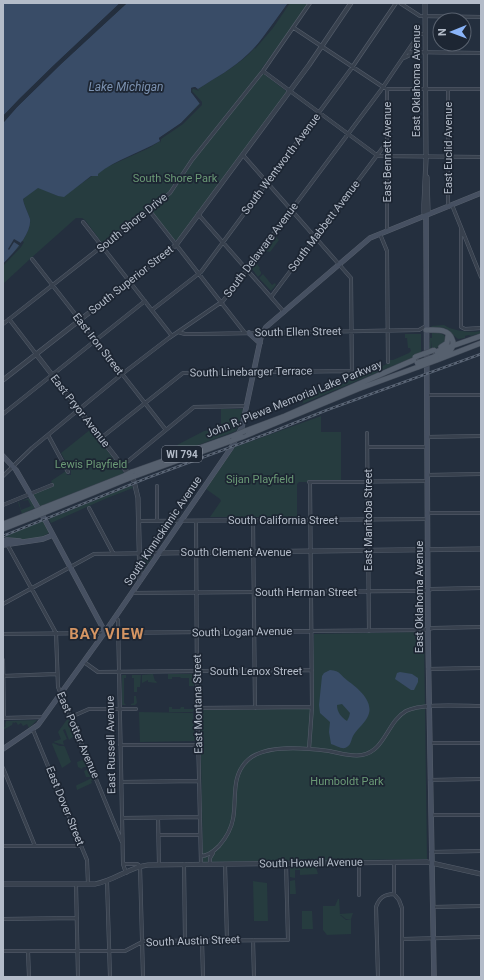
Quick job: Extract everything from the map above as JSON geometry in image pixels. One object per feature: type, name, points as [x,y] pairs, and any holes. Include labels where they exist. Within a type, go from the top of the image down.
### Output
[{"type":"main road","name":"South Kinnickinnic Avenue","points":[[3,749],[33,730],[38,725],[115,618],[231,448],[242,427],[260,343],[266,327],[368,240],[481,193]]},
{"type":"main road","name":"East Oklahoma Avenue","points":[[426,216],[428,668],[434,977]]},
{"type":"main road","points":[[426,330],[440,330],[459,341],[481,335]]},
{"type":"main road","points":[[247,333],[260,343]]},
{"type":"main road","points":[[448,335],[454,342],[453,346],[456,349],[469,348]]},
{"type":"main road","points":[[435,354],[446,344],[448,335]]},
{"type":"main road","name":"John R. Plewa Memorial Lake Parkway","points":[[244,434],[392,369],[435,354],[481,335]]},
{"type":"main road","name":"John R. Plewa Memorial Lake Parkway","points":[[3,529],[44,510],[134,474],[244,434],[399,373],[416,361],[435,354],[469,348],[481,343]]},
{"type":"main road","points":[[3,456],[13,466],[30,494],[105,632]]},
{"type":"main road","name":"John R. Plewa Memorial Lake Parkway","points":[[3,524],[35,514]]},
{"type":"main road","points":[[5,543],[43,539],[53,535]]},
{"type":"street","name":"South Shore Drive","points":[[3,324],[170,193],[192,160],[263,71],[310,3]]},
{"type":"street","name":"South Superior Street","points":[[3,380],[176,245],[322,47],[351,3]]},
{"type":"street","name":"South Wentworth Avenue","points":[[152,310],[199,274],[319,113],[396,3]]},
{"type":"street","points":[[400,3],[420,16],[481,17]]},
{"type":"street","name":"East Oklahoma Avenue","points":[[425,3],[426,158],[424,213],[426,216]]},
{"type":"street","name":"East Bennett Avenue","points":[[294,28],[387,89],[387,231]]},
{"type":"street","name":"South Delaware Avenue","points":[[3,476],[48,435],[122,374],[172,336],[221,302],[292,210],[383,87],[419,35],[425,34]]},
{"type":"street","points":[[407,52],[481,53]]},
{"type":"street","points":[[403,58],[415,52]]},
{"type":"street","points":[[263,71],[376,156],[426,158],[448,156],[481,157]]},
{"type":"street","points":[[387,89],[481,89]]},
{"type":"street","name":"East Euclid Avenue","points":[[448,89],[450,206]]},
{"type":"street","name":"South Mabbett Avenue","points":[[271,297],[387,142]]},
{"type":"street","points":[[243,155],[351,278],[351,332]]},
{"type":"street","points":[[450,206],[461,227],[481,277]]},
{"type":"street","points":[[149,210],[247,333]]},
{"type":"street","points":[[198,214],[284,312]]},
{"type":"street","points":[[83,222],[172,336]]},
{"type":"street","points":[[461,227],[462,328],[481,328]]},
{"type":"street","points":[[380,234],[387,251],[388,362]]},
{"type":"street","name":"East Iron Street","points":[[32,259],[166,430]]},
{"type":"street","points":[[3,414],[145,301]]},
{"type":"street","name":"East Pryor Avenue","points":[[9,319],[134,482],[137,490],[139,521],[140,580]]},
{"type":"street","points":[[419,330],[426,330]]},
{"type":"street","name":"South Ellen Street","points":[[178,332],[185,334],[426,330]]},
{"type":"street","name":"South Linebarger Terrace","points":[[101,438],[182,373],[352,373],[351,332]]},
{"type":"street","points":[[427,395],[481,395]]},
{"type":"street","points":[[122,466],[194,407],[247,406]]},
{"type":"street","name":"East Manitoba Street","points":[[368,433],[369,631]]},
{"type":"street","points":[[48,435],[68,472]]},
{"type":"street","points":[[427,437],[481,436]]},
{"type":"street","points":[[368,447],[427,446]]},
{"type":"street","points":[[427,475],[481,474]]},
{"type":"street","points":[[309,749],[312,707],[310,482],[427,481]]},
{"type":"street","points":[[3,505],[52,485]]},
{"type":"street","points":[[156,486],[157,521]]},
{"type":"street","points":[[89,508],[113,553]]},
{"type":"street","points":[[427,513],[481,512]]},
{"type":"street","name":"South California Street","points":[[139,521],[427,519]]},
{"type":"street","points":[[253,520],[255,708]]},
{"type":"street","name":"East Montana Street","points":[[196,521],[197,708],[201,864]]},
{"type":"street","name":"East Potter Avenue","points":[[5,543],[56,633],[58,687],[122,842]]},
{"type":"street","name":"South Clement Avenue","points":[[3,604],[94,554],[428,551],[481,549]]},
{"type":"street","name":"South Herman Street","points":[[132,593],[368,592],[481,588]]},
{"type":"street","name":"East Russell Avenue","points":[[115,618],[118,620],[122,842],[123,864],[126,873]]},
{"type":"street","name":"South Logan Avenue","points":[[3,634],[369,631],[481,627]]},
{"type":"street","points":[[3,660],[4,718],[44,717]]},
{"type":"street","name":"South Lenox Street","points":[[84,662],[98,672],[312,670]]},
{"type":"street","points":[[428,668],[481,668]]},
{"type":"street","points":[[3,676],[57,674]]},
{"type":"street","points":[[201,856],[207,855],[213,851],[224,839],[230,828],[234,808],[235,786],[239,772],[246,762],[256,755],[278,749],[309,749],[350,755],[364,755],[379,746],[398,716],[411,709],[429,707],[481,706]]},
{"type":"street","points":[[197,708],[312,707]]},
{"type":"street","points":[[71,717],[90,709],[136,709]]},
{"type":"street","name":"East Dover Street","points":[[33,730],[82,846],[87,860],[88,884]]},
{"type":"street","points":[[430,743],[481,743]]},
{"type":"street","points":[[120,745],[198,745]]},
{"type":"street","points":[[3,768],[35,846]]},
{"type":"street","points":[[430,780],[481,779]]},
{"type":"street","points":[[121,782],[199,781]]},
{"type":"street","points":[[431,815],[481,815]]},
{"type":"street","points":[[122,818],[200,817]]},
{"type":"street","points":[[158,818],[159,864]]},
{"type":"street","points":[[114,823],[118,825],[122,824]]},
{"type":"street","points":[[159,835],[200,835]]},
{"type":"street","points":[[3,846],[82,846]]},
{"type":"street","points":[[210,864],[210,858],[213,851]]},
{"type":"street","points":[[432,852],[481,851]]},
{"type":"street","points":[[394,862],[394,894],[401,904],[403,939],[402,977]]},
{"type":"street","points":[[359,863],[359,895]]},
{"type":"street","name":"South Howell Avenue","points":[[3,884],[101,883],[140,866],[159,864],[432,863],[481,874]]},
{"type":"street","name":"South Howell Avenue","points":[[123,864],[137,864],[140,866]]},
{"type":"street","points":[[184,864],[185,940]]},
{"type":"street","points":[[225,864],[227,940]]},
{"type":"street","name":"South Austin Street","points":[[3,951],[125,951],[144,941],[288,940],[286,864]]},
{"type":"street","points":[[140,866],[143,977]]},
{"type":"street","points":[[107,881],[110,977]]},
{"type":"street","points":[[76,884],[78,977]]},
{"type":"street","points":[[378,977],[376,907],[380,898],[394,894]]},
{"type":"street","points":[[433,907],[481,906]]},
{"type":"street","points":[[3,919],[77,918]]},
{"type":"street","points":[[403,939],[481,937]]},
{"type":"street","points":[[202,940],[203,977]]},
{"type":"street","points":[[253,940],[254,977]]},
{"type":"street","points":[[28,951],[29,977]]},
{"type":"green space","name":"South Shore Park","points":[[288,3],[309,3],[260,71],[286,91],[286,93],[177,240],[174,240],[149,208],[103,244],[85,220],[82,218],[76,218],[3,284],[3,264],[21,243],[30,225],[30,219],[23,199],[38,187],[58,196],[65,195],[92,176],[98,176],[97,174],[107,167],[149,148],[160,141],[191,92],[191,88],[198,89],[231,68],[249,54],[265,36]]},
{"type":"green space","points":[[276,237],[279,240],[270,252],[265,251],[268,250]]},
{"type":"green space","points":[[256,263],[261,272],[258,277],[252,269]]},
{"type":"green space","points":[[263,274],[272,285],[275,283],[276,285],[271,291],[259,278]]},
{"type":"green space","points":[[444,325],[457,330],[467,332],[481,331],[481,333],[458,339],[445,328],[431,326]]},
{"type":"green space","points":[[432,333],[442,334],[446,339],[443,345],[432,350],[431,341],[431,350],[429,351],[430,338],[432,338]]},
{"type":"green space","points":[[405,334],[421,334],[421,354],[295,407],[303,403],[304,391],[328,391],[349,381],[349,375],[353,375],[354,379],[389,363],[390,360],[409,353],[411,351],[410,348],[408,348]]},
{"type":"green space","points":[[221,409],[243,409],[236,431],[182,451],[177,445],[204,431],[221,428]]},
{"type":"green space","name":"Sijan Playfield","points":[[321,416],[321,432],[341,432],[341,480],[308,480],[307,482],[299,482],[297,484],[297,518],[210,517],[221,501],[206,489],[235,447]]},
{"type":"green space","name":"Lewis Playfield","points":[[91,429],[124,473],[39,507],[32,494],[53,485],[51,481],[66,471],[67,475],[71,475],[71,471],[61,453]]},
{"type":"green space","points":[[131,485],[133,488],[51,523],[49,519]]},
{"type":"green space","points":[[29,498],[35,508],[22,514],[18,502],[21,510],[31,506],[28,500],[22,501]]},
{"type":"green space","points":[[43,521],[49,532],[41,537],[21,539],[5,536]]},
{"type":"green space","points":[[152,555],[152,557],[142,572],[141,556]]},
{"type":"green space","name":"Humboldt Park","points":[[424,633],[427,859],[203,862],[200,710],[313,709],[314,634]]},
{"type":"green space","points":[[153,674],[157,683],[148,682],[148,680],[142,683],[142,675]]},
{"type":"green space","points":[[168,674],[194,674],[194,686],[189,686],[189,678],[172,677],[172,679],[168,679]]},
{"type":"green space","points":[[122,675],[126,675],[126,678],[124,678],[124,703],[126,705],[122,705]]},
{"type":"green space","points":[[132,675],[141,675],[140,687],[137,687],[137,692],[134,692],[134,678],[132,678]]},
{"type":"green space","points":[[134,696],[136,696],[137,703],[135,705],[131,705],[134,703]]},
{"type":"green space","points":[[169,707],[172,707],[172,709],[180,709],[181,707],[184,707],[184,709],[194,709],[193,712],[169,712]]},
{"type":"green space","points":[[139,712],[193,713],[195,741],[140,742]]},
{"type":"green space","points":[[68,718],[75,735],[69,740],[65,729],[63,730],[67,739],[63,741],[64,745],[53,742],[61,739],[58,732]]},
{"type":"green space","points":[[37,720],[29,728],[27,724],[23,726],[21,723],[18,725],[16,722],[13,722],[12,725],[3,730],[6,726],[6,721]]},
{"type":"green space","points":[[52,744],[65,747],[71,762],[62,768]]},
{"type":"green space","points":[[85,759],[88,767],[83,767],[82,769],[78,767],[77,762]]},
{"type":"green space","points":[[88,769],[93,780],[91,781],[92,783],[77,790],[77,785],[90,779],[90,777],[86,777],[84,771]]},
{"type":"green space","points":[[290,867],[316,867],[318,874],[300,875],[300,870],[295,870],[295,878],[290,877]]},
{"type":"green space","points":[[295,880],[296,894],[290,894],[290,881]]},
{"type":"green space","points":[[253,881],[267,883],[268,921],[254,921]]},
{"type":"green space","points":[[338,899],[340,914],[353,913],[351,919],[351,934],[327,935],[323,930],[323,906],[335,906]]},
{"type":"green space","points":[[302,911],[312,911],[313,929],[302,929]]},
{"type":"water","points":[[3,3],[120,3],[53,66],[3,116]]},
{"type":"water","name":"Lake Michigan","points":[[127,3],[288,3],[265,36],[243,59],[198,89],[195,87],[191,88],[191,92],[200,103],[181,123],[159,138],[160,141],[112,164],[98,174],[98,176],[91,176],[64,197],[38,188],[23,199],[30,219],[30,225],[21,243],[3,264],[3,123],[17,107],[61,64]]},
{"type":"water","points":[[330,670],[338,672],[361,692],[368,702],[369,712],[367,718],[353,736],[350,744],[345,748],[331,744],[329,732],[330,722],[320,713],[319,705],[322,676]],"holes":[[[342,704],[350,713],[347,721],[340,714],[337,705]]]},
{"type":"water","points":[[397,673],[412,674],[418,678],[418,682],[414,690],[411,690],[395,679]]},
{"type":"pier","points":[[120,3],[122,3],[91,34],[84,39],[54,67],[17,104],[73,50],[83,42],[113,13],[124,3],[127,3],[61,64],[17,107],[3,123],[3,120],[14,108],[3,118],[3,116],[19,99]]},
{"type":"pier","points":[[288,3],[290,3],[273,28],[255,49],[255,48]]},
{"type":"pier","points":[[195,87],[199,91],[193,89],[192,91],[202,102],[202,105],[183,124],[161,139],[161,143],[159,138],[181,123],[200,104],[191,92],[191,88]]},
{"type":"pier","points":[[14,239],[21,243],[22,241],[24,242],[3,266],[3,264],[20,246],[14,242],[9,250],[8,249]]},
{"type":"railway","points":[[3,536],[147,478],[481,354]]},
{"type":"district","name":"BAY VIEW","points":[[107,634]]}]
